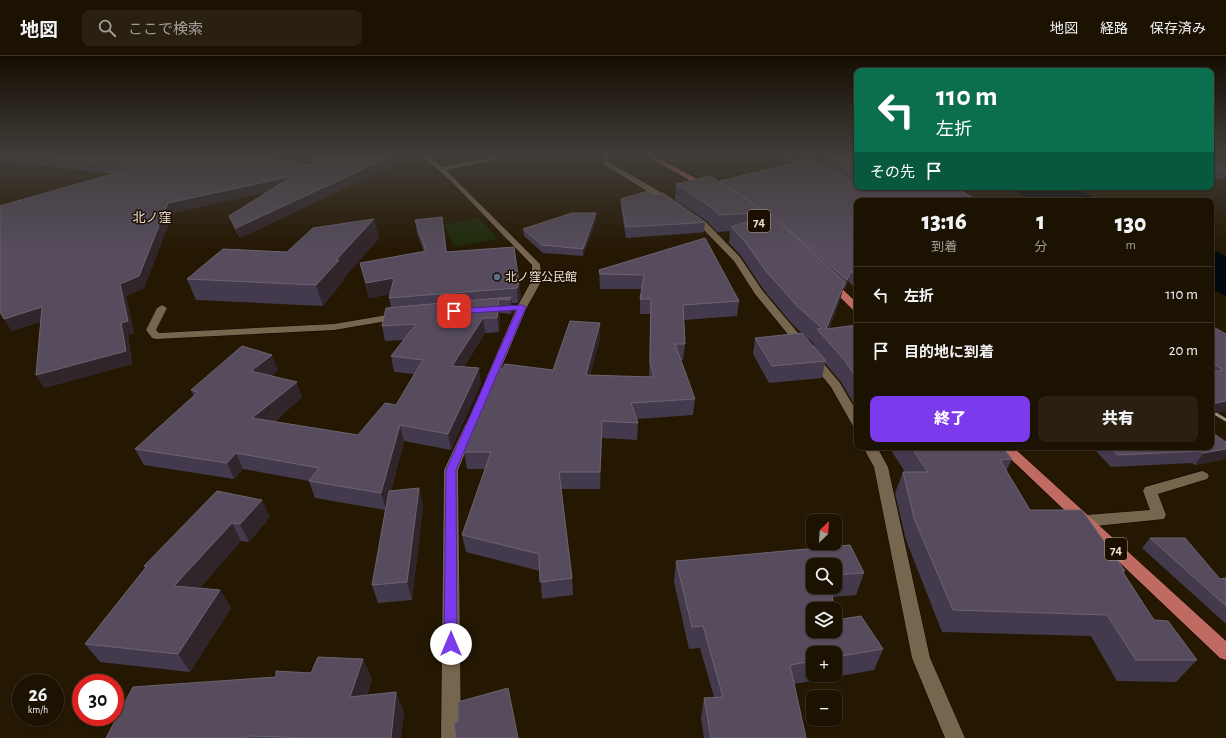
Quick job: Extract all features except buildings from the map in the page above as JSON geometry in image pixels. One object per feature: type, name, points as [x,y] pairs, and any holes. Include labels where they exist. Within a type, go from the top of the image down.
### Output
[{"type":"main road","points":[[706,186],[718,192]]},
{"type":"main road","points":[[825,277],[854,305]]},
{"type":"main road","name":"74","points":[[1008,450],[1226,652]]},
{"type":"street","points":[[457,186],[536,264],[537,280],[522,307],[486,392]]},
{"type":"street","points":[[642,186],[703,224],[737,259],[758,292],[836,386],[854,418]]},
{"type":"street","points":[[507,308],[522,307]]},
{"type":"street","points":[[162,308],[151,330],[156,336],[334,327],[411,315]]},
{"type":"street","points":[[451,738],[451,470],[477,413]]},
{"type":"street","points":[[872,450],[881,467],[922,658],[955,738]]},
{"type":"street","points":[[1086,521],[1159,515],[1150,491],[1202,476]]},
{"type":"green space","points":[[479,218],[498,239],[454,247],[445,225]]},
{"type":"shaded area","points":[[1012,190],[1079,190],[1096,198],[1027,198]]},
{"type":"shaded area","points":[[1214,250],[1226,256],[1226,296],[1214,290]]},
{"type":"railway","points":[[1214,413],[1226,420]]},
{"type":"place","name":"北ノ窪公民館","points":[[497,277]]},
{"type":"district","name":"北ノ窪","points":[[152,217]]},
{"type":"route","points":[[451,644],[451,470],[496,370],[522,307],[454,311]]}]
